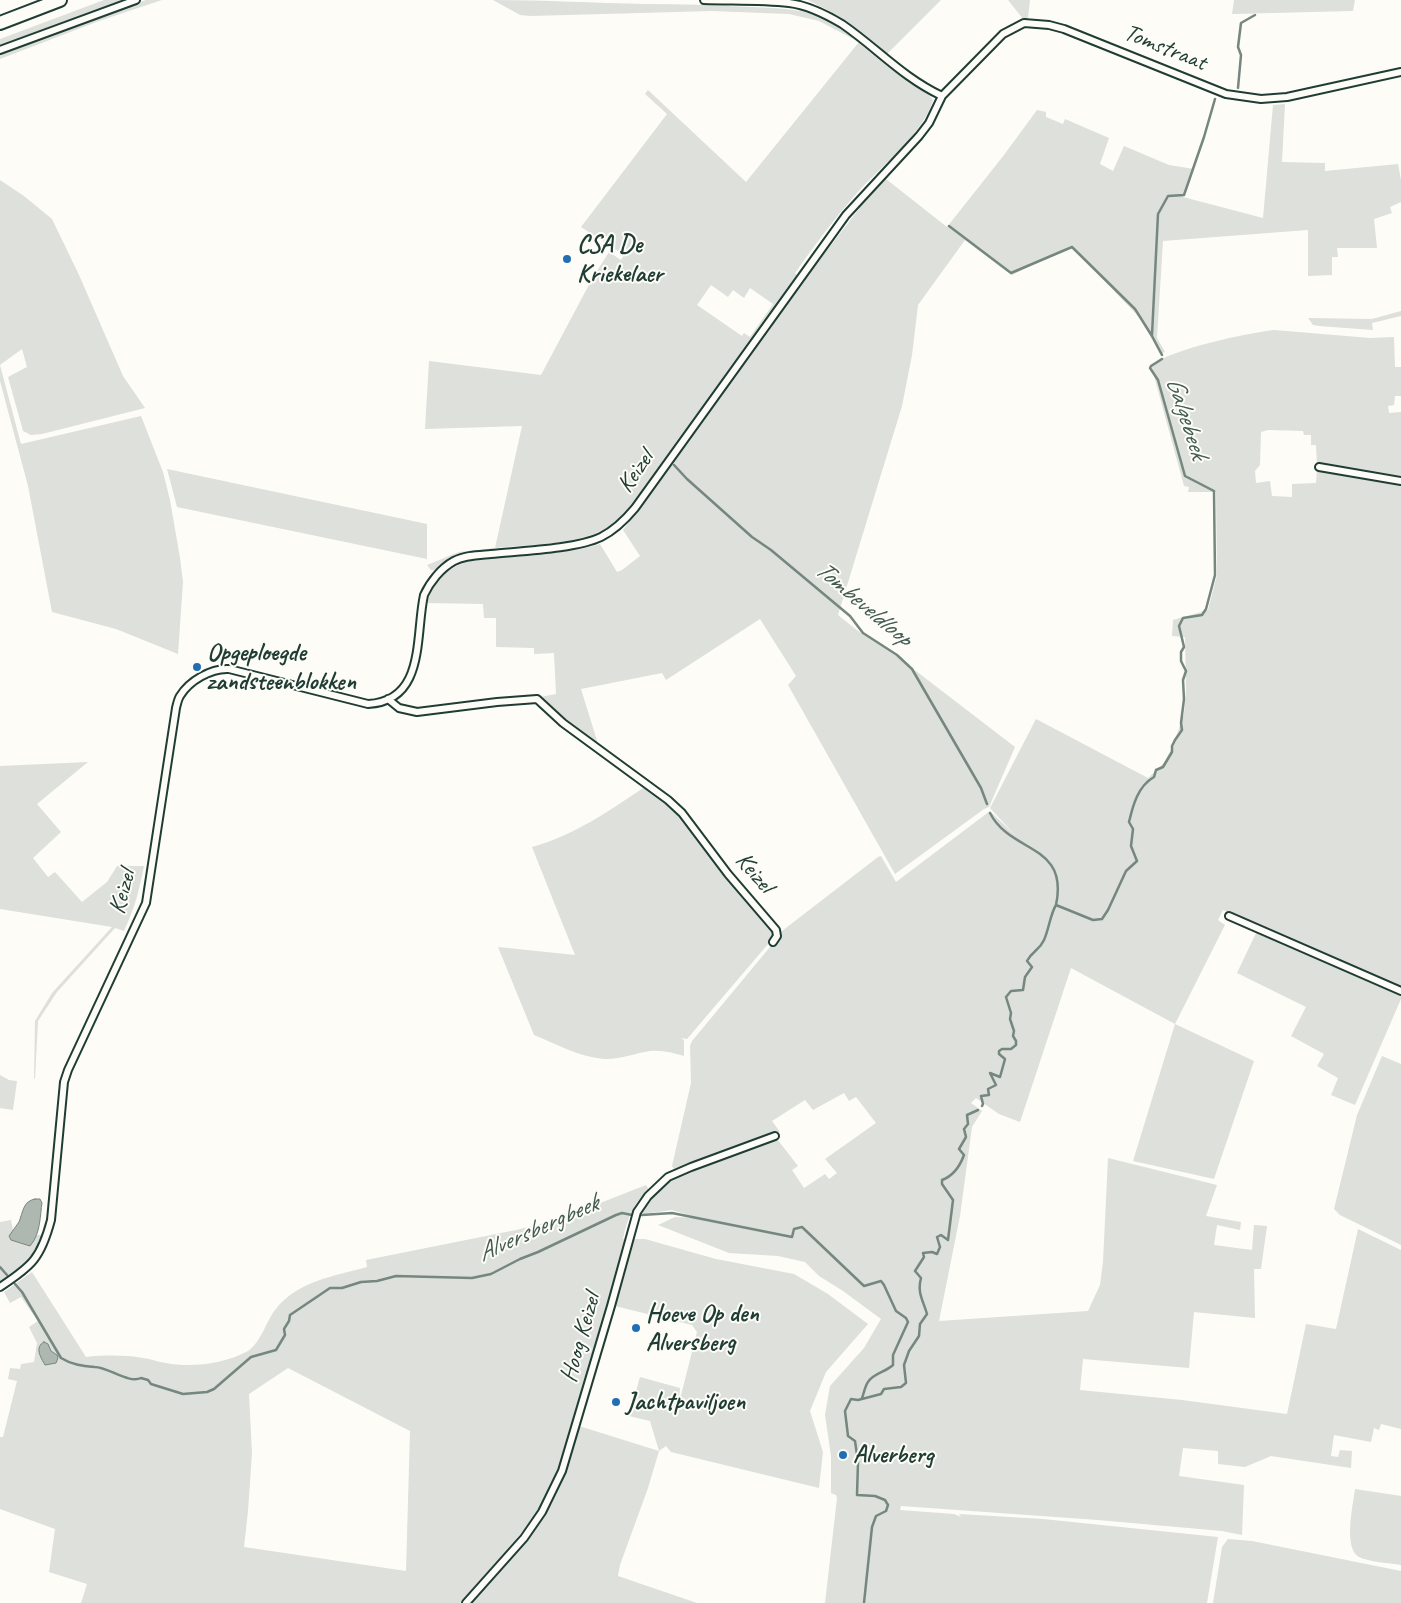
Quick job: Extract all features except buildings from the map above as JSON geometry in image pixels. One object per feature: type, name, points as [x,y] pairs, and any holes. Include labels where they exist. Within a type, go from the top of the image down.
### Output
[{"type":"highway","points":[[0,23],[60,0]]},
{"type":"street","points":[[0,50],[136,0]]},
{"type":"street","points":[[704,0],[790,3],[806,8],[842,24],[913,80],[942,96]]},
{"type":"street","points":[[801,0],[806,8]]},
{"type":"street","name":"Tomstraat","points":[[884,174],[929,123],[942,96],[992,43],[1003,34],[1024,24],[1049,25],[1064,29],[1226,94],[1244,98],[1287,97],[1401,72]]},
{"type":"street","name":"Keizel","points":[[0,1287],[31,1265],[46,1238],[51,1220],[64,1082],[146,902],[176,708],[180,696],[204,674],[220,668],[238,670],[368,704],[380,703],[398,694],[405,687],[412,674],[424,595],[428,585],[454,562],[465,557],[582,543],[599,538],[616,528],[635,508],[846,214],[884,174]]},
{"type":"street","points":[[1319,467],[1401,481]]},
{"type":"street","name":"Keizel","points":[[388,699],[399,708],[417,712],[537,699],[563,723],[668,800],[682,813],[728,874],[776,930],[777,936],[773,942]]},
{"type":"street","points":[[1229,916],[1401,991]]},
{"type":"street","name":"Hoog Keizel","points":[[466,1603],[524,1538],[542,1512],[562,1471],[637,1212],[648,1196],[668,1177],[775,1136]]},
{"type":"shaded area","points":[[104,0],[124,0],[0,46],[0,39]]},
{"type":"shaded area","points":[[146,0],[162,0],[99,21],[0,59],[0,54]]},
{"type":"shaded area","points":[[493,0],[785,9],[802,11],[818,16],[838,26],[857,41],[819,21],[789,14],[712,11],[520,15]]},
{"type":"shaded area","points":[[808,0],[941,0],[885,56],[842,18]]},
{"type":"shaded area","points":[[1008,0],[1030,0],[1028,18],[1023,19]]},
{"type":"shaded area","points":[[1234,0],[1355,0],[1353,11],[1232,14]]},
{"type":"shaded area","points":[[859,42],[882,62],[925,92],[933,100],[928,112],[911,137],[856,194],[802,263],[795,273],[803,281],[869,196],[886,179],[947,227],[1037,110],[1046,112],[1046,117],[1063,124],[1065,119],[1109,138],[1100,164],[1113,171],[1124,146],[1169,165],[1194,169],[1183,197],[1263,218],[1273,105],[1285,104],[1282,162],[1325,163],[1325,171],[1398,164],[1401,180],[1401,202],[1390,207],[1392,213],[1374,219],[1377,248],[1337,248],[1338,257],[1332,257],[1332,275],[1308,276],[1308,230],[1163,241],[1157,338],[1165,352],[1160,354],[1140,318],[1071,246],[1012,275],[965,240],[918,305],[912,355],[902,406],[838,615],[858,631],[899,658],[1015,747],[989,807],[895,874],[788,685],[796,676],[760,619],[666,680],[662,673],[581,689],[598,744],[564,719],[540,697],[556,694],[554,653],[534,654],[534,648],[496,647],[496,618],[484,618],[483,604],[427,603],[434,587],[443,575],[455,567],[471,561],[585,548],[600,544],[617,572],[622,570],[640,556],[623,530],[668,470],[660,465],[630,508],[606,529],[592,535],[560,542],[495,548],[522,426],[425,429],[429,361],[541,375],[592,279],[609,252],[621,260],[624,255],[581,227],[667,114],[645,94],[648,90],[746,182]],"holes":[[[711,285],[728,297],[733,290],[744,298],[750,288],[773,304],[750,337],[744,333],[742,336],[697,305]]]},
{"type":"shaded area","points":[[0,180],[24,196],[52,219],[79,275],[123,376],[145,408],[42,434],[31,435],[23,431],[8,377],[27,367],[22,349],[0,365]]},
{"type":"shaded area","points":[[1401,311],[1401,316],[1372,323],[1373,330],[1313,325],[1308,318],[1372,319]]},
{"type":"shaded area","points":[[1274,330],[1370,338],[1394,337],[1395,367],[1401,367],[1401,396],[1395,396],[1394,405],[1388,406],[1389,413],[1401,412],[1401,476],[1317,464],[1316,445],[1311,445],[1311,435],[1304,435],[1303,431],[1268,430],[1261,432],[1260,465],[1255,471],[1256,483],[1270,481],[1272,496],[1292,497],[1292,484],[1316,483],[1317,470],[1387,481],[1387,484],[1401,484],[1401,989],[1223,910],[1218,920],[1225,925],[1175,1024],[1071,968],[1020,1122],[999,1114],[976,1098],[971,1103],[982,1111],[972,1127],[960,1216],[939,1321],[1088,1311],[1100,1285],[1103,1262],[1108,1158],[1217,1185],[1206,1216],[1241,1222],[1240,1230],[1217,1225],[1214,1245],[1252,1250],[1254,1225],[1267,1226],[1261,1269],[1254,1269],[1255,1318],[1194,1312],[1189,1368],[1083,1359],[1080,1390],[1182,1400],[1287,1414],[1306,1324],[1336,1329],[1358,1229],[1401,1250],[1401,1429],[1381,1424],[1379,1430],[1374,1428],[1371,1442],[1334,1435],[1331,1456],[1338,1457],[1340,1450],[1352,1451],[1351,1468],[1271,1456],[1245,1467],[1218,1464],[1218,1451],[1183,1448],[1179,1476],[1244,1485],[1242,1535],[1222,1531],[1098,1520],[901,1506],[900,1510],[954,1514],[961,1517],[959,1514],[1043,1519],[1218,1537],[1207,1603],[825,1603],[837,1498],[836,1495],[831,1493],[831,1456],[825,1415],[830,1386],[864,1348],[881,1319],[819,1276],[805,1262],[778,1256],[729,1253],[658,1225],[675,1217],[698,1218],[672,1210],[643,1214],[642,1210],[645,1204],[676,1176],[777,1139],[798,1166],[792,1170],[804,1188],[825,1174],[829,1179],[837,1173],[825,1159],[876,1123],[856,1097],[849,1101],[844,1093],[813,1110],[805,1100],[772,1121],[780,1132],[674,1169],[672,1166],[691,1083],[690,1046],[692,1041],[782,931],[878,857],[881,856],[896,882],[990,811],[1015,835],[990,808],[1036,719],[1148,778],[1163,764],[1172,748],[1184,714],[1186,692],[1185,637],[1172,636],[1173,620],[1208,610],[1217,575],[1216,492],[1188,492],[1189,487],[1184,486],[1151,365],[1176,353],[1228,338]]},
{"type":"shaded area","points":[[0,365],[21,444],[141,416],[163,472],[180,558],[183,582],[178,654],[116,629],[52,612],[28,486],[0,381]]},
{"type":"shaded area","points":[[167,469],[427,524],[427,559],[177,507]]},
{"type":"shaded area","points":[[495,548],[494,550],[459,555],[434,570],[431,570],[427,565],[459,552]]},
{"type":"shaded area","points":[[88,762],[37,804],[61,832],[33,858],[48,877],[55,872],[82,902],[107,882],[117,866],[144,866],[136,899],[124,931],[115,928],[57,992],[38,1021],[35,1079],[35,1021],[52,993],[112,927],[0,909],[0,766]]},
{"type":"shaded area","points":[[646,786],[682,818],[727,878],[770,928],[774,937],[687,1039],[681,1038],[684,1040],[684,1056],[654,1051],[615,1058],[595,1058],[568,1050],[534,1035],[498,947],[575,955],[532,847],[577,829]]},
{"type":"shaded area","points":[[1257,931],[1401,994],[1401,999],[1355,1105],[1331,1095],[1338,1078],[1317,1066],[1324,1054],[1291,1036],[1306,1007],[1237,973]]},
{"type":"shaded area","points":[[1175,1024],[1254,1061],[1214,1179],[1133,1161]]},
{"type":"shaded area","points":[[1382,1056],[1401,1064],[1401,1245],[1340,1215],[1334,1209],[1357,1115]]},
{"type":"shaded area","points":[[0,1075],[9,1080],[17,1081],[13,1110],[0,1108]]},
{"type":"shaded area","points":[[646,1185],[649,1190],[639,1200],[632,1212],[626,1225],[623,1239],[645,1239],[716,1259],[794,1274],[828,1294],[868,1324],[826,1372],[810,1411],[823,1452],[819,1488],[671,1452],[666,1446],[659,1451],[650,1421],[629,1416],[640,1377],[680,1388],[678,1407],[697,1332],[692,1325],[615,1306],[621,1285],[614,1283],[570,1434],[554,1479],[539,1510],[513,1543],[460,1603],[81,1603],[87,1584],[49,1572],[55,1529],[0,1509],[0,1437],[3,1437],[17,1381],[8,1379],[10,1368],[20,1369],[21,1364],[34,1362],[37,1343],[29,1327],[38,1321],[21,1297],[10,1303],[4,1292],[32,1272],[86,1357],[129,1356],[163,1363],[208,1364],[229,1359],[253,1347],[275,1310],[294,1292],[317,1281],[367,1267],[366,1260],[557,1220]],"holes":[[[288,1368],[410,1431],[406,1571],[244,1547],[252,1453],[249,1394]]]},
{"type":"shaded area","points":[[35,1199],[40,1199],[42,1203],[38,1230],[34,1241],[30,1246],[11,1240],[9,1236],[19,1222],[26,1205]]},
{"type":"shaded area","points":[[11,1220],[14,1235],[43,1235],[26,1262],[0,1281],[0,1222]]},
{"type":"shaded area","points":[[44,1342],[57,1355],[56,1363],[45,1365],[43,1362],[39,1347]]},
{"type":"shaded area","points":[[579,1426],[659,1451],[648,1488],[620,1565],[618,1576],[697,1603],[470,1603],[519,1550],[545,1515],[561,1483]]},
{"type":"shaded area","points":[[1355,1489],[1401,1496],[1401,1565],[1368,1560],[1359,1557],[1354,1552],[1351,1545],[1350,1526]]},
{"type":"shaded area","points":[[1228,1539],[1252,1541],[1401,1571],[1401,1603],[1213,1603],[1222,1547]]},
{"type":"waterway","points":[[1238,88],[1241,55],[1238,47],[1241,23],[1255,15]]},
{"type":"waterway","points":[[1152,335],[1158,214],[1168,196],[1184,195],[1215,99]]},
{"type":"waterway","name":"Galgebeek","points":[[949,226],[1011,273],[1072,247],[1135,309],[1162,355]]},
{"type":"waterway","name":"Galgebeek","points":[[982,1106],[981,1096],[989,1095],[988,1089],[996,1085],[990,1073],[1000,1077],[1005,1059],[999,1054],[999,1051],[1011,1049],[1016,1045],[1010,1019],[1011,1013],[1006,997],[1011,991],[1023,990],[1025,977],[1032,967],[1027,961],[1044,940],[1056,905],[1093,920],[1102,919],[1108,910],[1126,871],[1137,861],[1131,846],[1133,829],[1129,822],[1134,803],[1144,785],[1154,777],[1156,770],[1163,767],[1172,752],[1175,740],[1182,730],[1183,680],[1186,671],[1181,661],[1181,652],[1184,647],[1179,626],[1183,618],[1202,615],[1206,609],[1215,575],[1214,491],[1185,476],[1158,380],[1150,368],[1162,359]]},
{"type":"waterway","name":"Tombeveldloop","points":[[674,465],[752,537],[771,550],[850,616],[863,633],[897,655],[912,669],[981,788],[987,804]]},
{"type":"waterway","name":"Tombeveldloop","points":[[990,813],[999,826],[1011,836],[1036,851],[1046,859],[1054,870],[1058,885],[1056,905]]},
{"type":"waterway","name":"Galgebeek","points":[[864,1603],[872,1527],[876,1516],[886,1511],[888,1505],[885,1500],[875,1496],[857,1495],[858,1462],[855,1441],[848,1436],[845,1411],[851,1399],[858,1400],[881,1394],[884,1389],[901,1387],[906,1383],[904,1365],[909,1351],[919,1336],[920,1324],[927,1314],[920,1292],[921,1278],[915,1271],[924,1257],[923,1253],[932,1252],[937,1254],[940,1247],[937,1237],[941,1235],[948,1240],[953,1200],[942,1184],[942,1180],[953,1173],[960,1163],[964,1155],[959,1149],[966,1137],[964,1129],[968,1124],[967,1115],[978,1110]]},
{"type":"waterway","name":"Alversbergbeek","points":[[15,1284],[22,1292],[61,1358],[78,1365],[100,1368],[131,1379],[141,1378],[148,1380],[151,1384],[183,1394],[207,1392],[214,1389],[251,1357],[276,1350],[285,1335],[284,1329],[290,1315],[330,1288],[342,1288],[361,1282],[377,1281],[396,1276],[472,1278],[491,1274],[616,1215],[622,1213],[632,1215]]},
{"type":"waterway","name":"Alversbergbeek","points":[[642,1215],[672,1213],[792,1237],[794,1229],[802,1227],[864,1286],[881,1281],[896,1311],[906,1318],[908,1322],[893,1355],[893,1365],[870,1379],[862,1398]]},
{"type":"waterway","name":"Alversbergbeek","points":[[0,1267],[7,1275]]},
{"type":"place","name":"CSA De Kriekelaer","points":[[567,259]]},
{"type":"place","name":"Opgeploegde zandsteenblokken","points":[[197,667]]},
{"type":"place","name":"Hoeve Op den Alversberg","points":[[636,1328]]},
{"type":"place","name":"Jachtpaviljoen","points":[[616,1402]]},
{"type":"place","name":"Alverberg","points":[[843,1455]]}]
